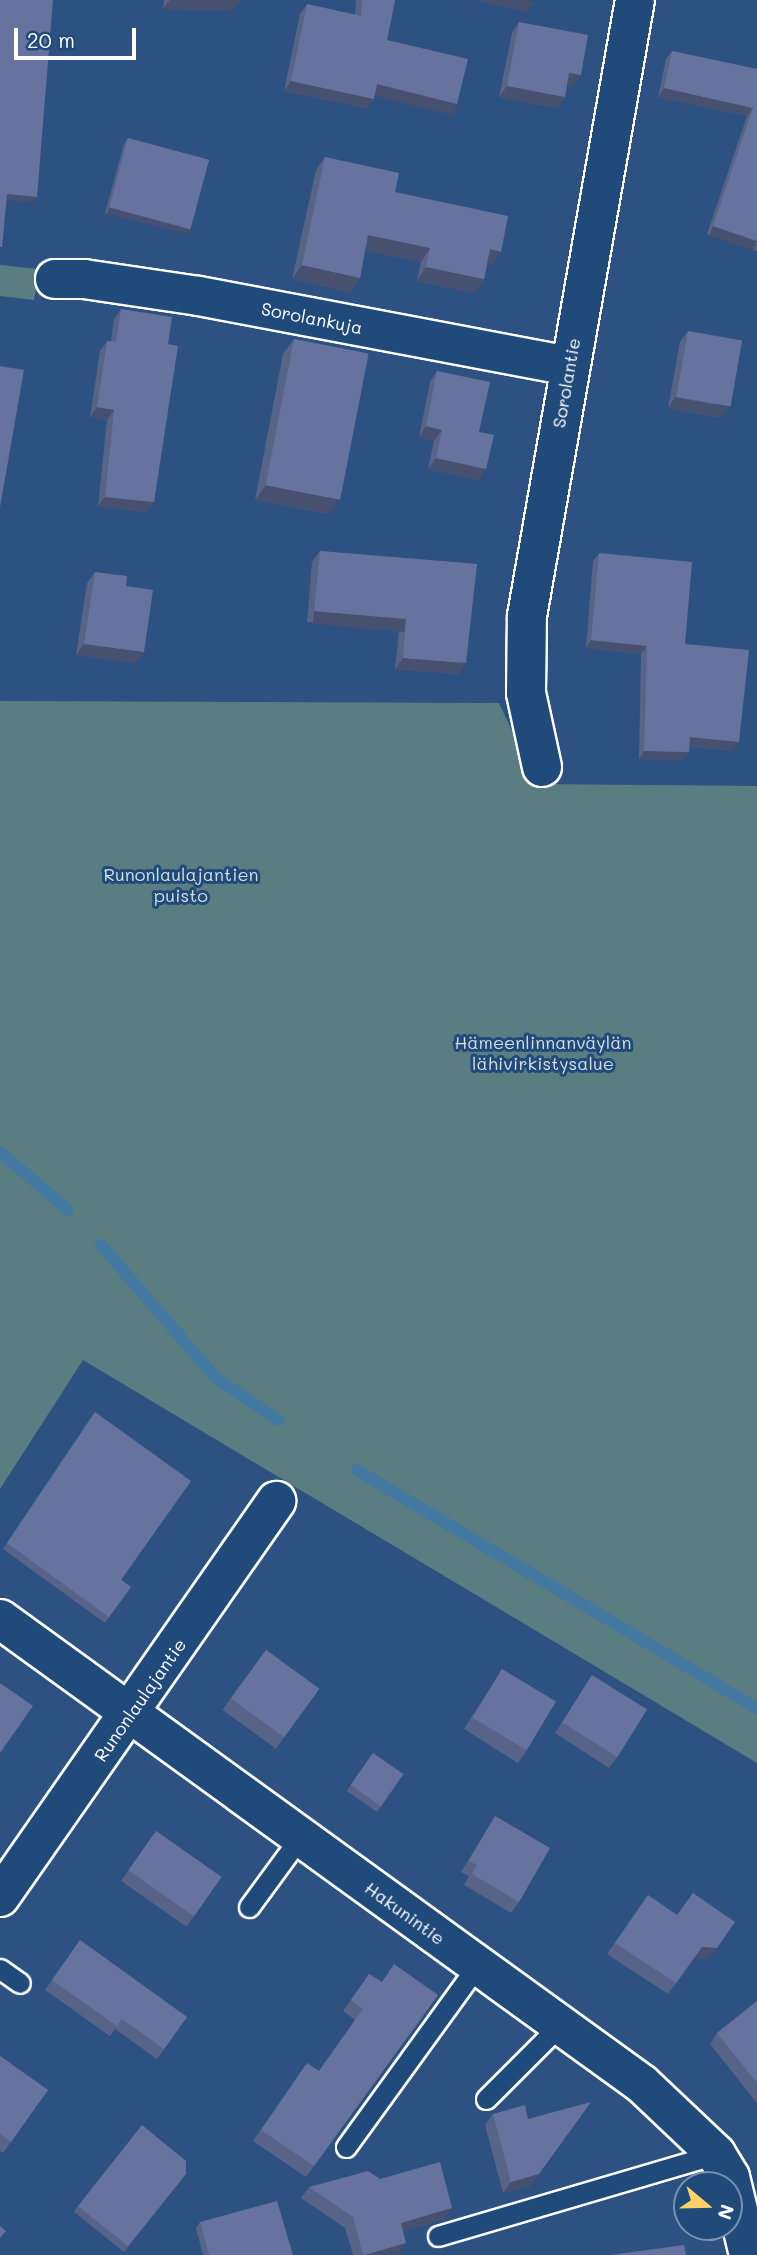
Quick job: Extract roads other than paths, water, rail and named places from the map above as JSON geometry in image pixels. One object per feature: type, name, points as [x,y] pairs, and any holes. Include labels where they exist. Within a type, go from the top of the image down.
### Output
[{"type":"street","name":"Sorolantie","points":[[542,767],[526,693],[527,616],[568,366],[635,0]]},
{"type":"street","name":"Sorolankuja","points":[[55,279],[84,279],[199,296],[568,366]]},
{"type":"street","name":"Runonlaulajantie","points":[[0,1897],[132,1712],[276,1501]]},
{"type":"street","name":"Hakunintie","points":[[0,1619],[132,1712],[642,2084],[716,2154],[730,2177],[749,2255]]},
{"type":"lane","points":[[249,1907],[301,1836]]},
{"type":"lane","points":[[346,2147],[477,1966]]},
{"type":"lane","points":[[0,1969],[20,1983]]},
{"type":"lane","points":[[486,2099],[560,2025]]},
{"type":"lane","points":[[438,2236],[716,2154]]},
{"type":"waterway","points":[[0,1152],[68,1210]]},
{"type":"waterway","points":[[101,1245],[216,1378],[278,1420]]},
{"type":"waterway","points":[[357,1470],[757,1708]]},
{"type":"park label","name":"Runonlaulajantien puisto","points":[[181,885]]},
{"type":"park label","name":"Hämeenlinnanväylän lähivirkistysalue","points":[[543,1053]]}]
